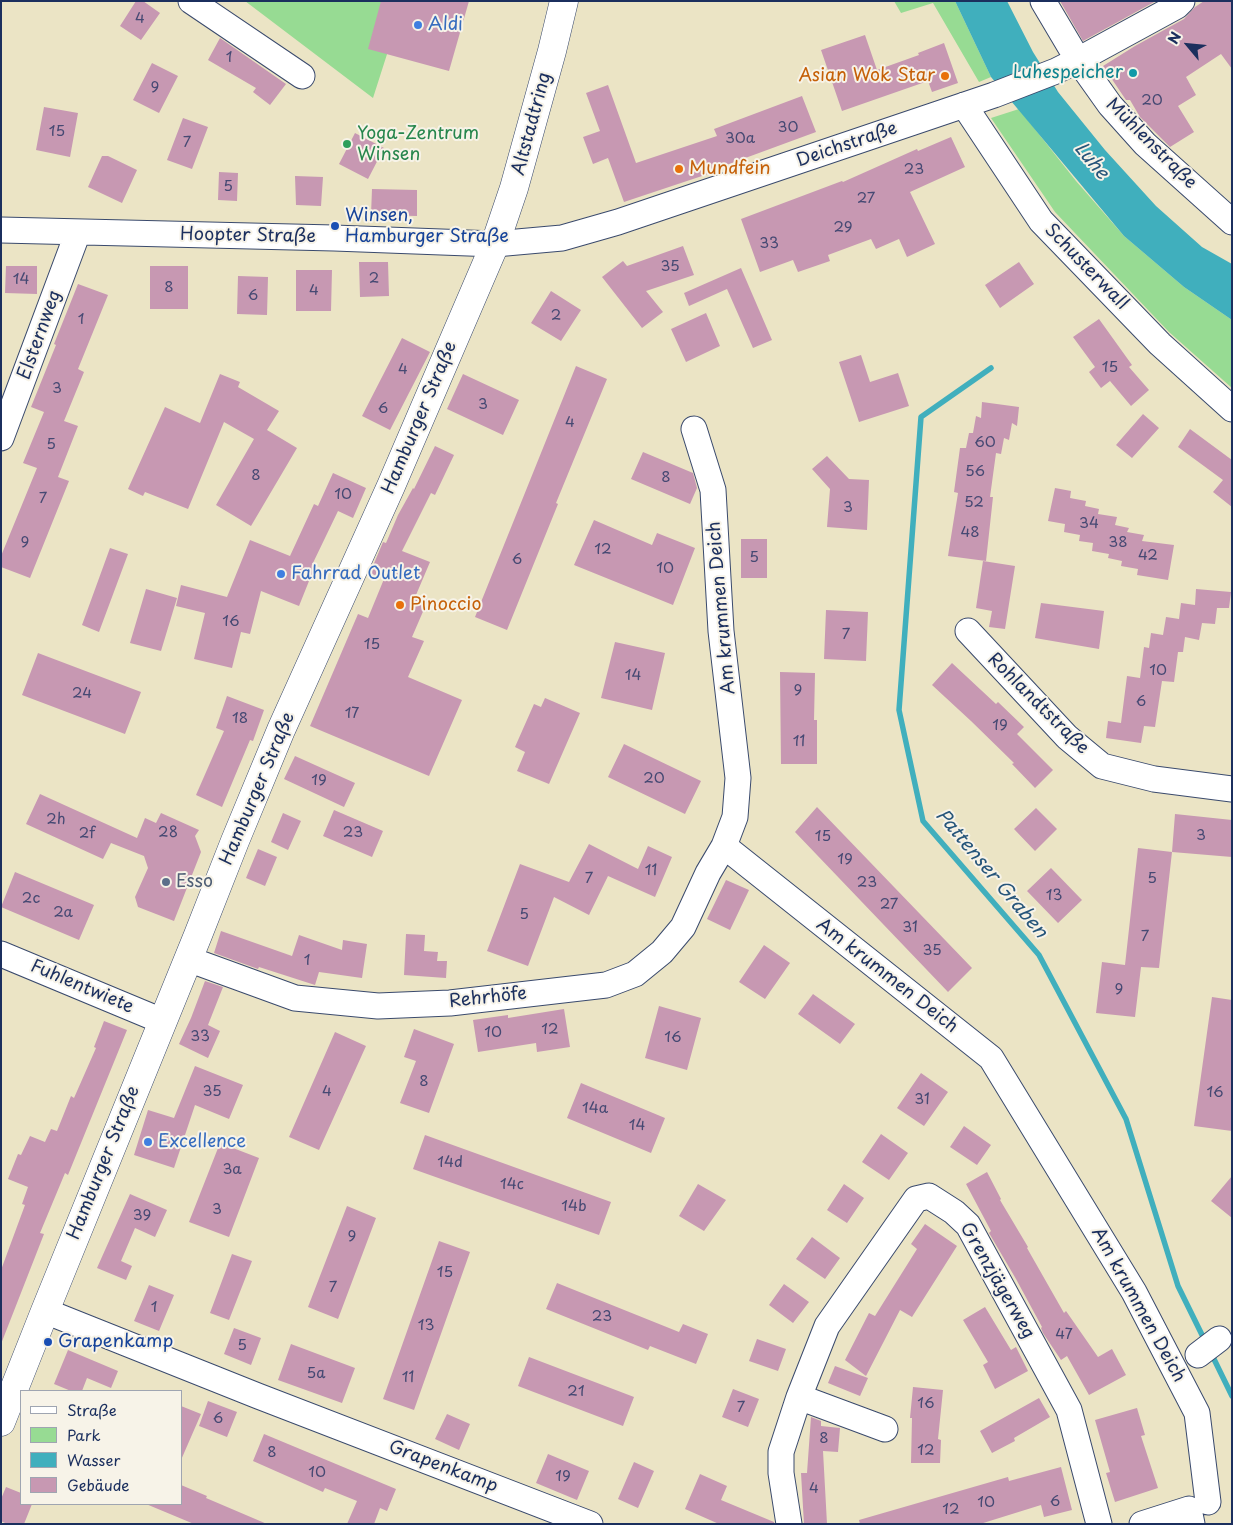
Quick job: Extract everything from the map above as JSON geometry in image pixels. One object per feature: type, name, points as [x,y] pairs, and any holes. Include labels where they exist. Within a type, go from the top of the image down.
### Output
[{"type":"main road","name":"Altstadtring","points":[[495,244],[514,188],[564,1]]},
{"type":"main road","name":"Hamburger Straße","points":[[1,1422],[44,1311],[281,730],[391,486],[495,244]]},
{"type":"street","points":[[191,1],[302,76]]},
{"type":"street","name":"Mühlenstraße","points":[[1043,1],[1078,60],[1110,106],[1145,144],[1232,222]]},
{"type":"street","name":"Deichstraße","points":[[495,244],[562,238],[618,222],[994,95],[1056,71],[1177,6],[1182,1]]},
{"type":"street","name":"Schusterwall","points":[[964,105],[1041,221],[1160,344],[1232,408]]},
{"type":"street","name":"Hoopter Straße","points":[[1,230],[495,244]]},
{"type":"street","name":"Elsternweg","points":[[1,438],[78,232]]},
{"type":"street","name":"Am krummen Deich","points":[[694,429],[713,490],[721,631],[738,778],[735,817],[724,846],[991,1058],[1134,1292],[1197,1414],[1208,1502]]},
{"type":"street","name":"Rohlandtstraße","points":[[968,631],[1067,737],[1102,766],[1154,779],[1232,789]]},
{"type":"street","name":"Rehrhöfe","points":[[188,959],[295,998],[378,1006],[450,1003],[606,985],[635,974],[662,952],[683,927],[708,873],[724,846]]},
{"type":"street","name":"Fuhlentwiete","points":[[1,954],[162,1021]]},
{"type":"street","name":"Grenzjägerweg","points":[[789,1524],[781,1473],[781,1452],[799,1397],[827,1326],[916,1199],[929,1196],[954,1212],[968,1225],[1069,1410],[1099,1524]]},
{"type":"street","name":"Grapenkamp","points":[[44,1311],[590,1524]]},
{"type":"street","points":[[1198,1355],[1219,1339]]},
{"type":"street","points":[[799,1397],[884,1429]]},
{"type":"street","points":[[1142,1524],[1189,1509],[1192,1524]]},
{"type":"green space","points":[[245,1],[404,1],[373,98]]},
{"type":"green space","points":[[894,1],[955,1],[991,77],[979,82],[933,3],[901,13]]},
{"type":"green space","points":[[1019,109],[1076,181],[1124,236],[1184,287],[1232,320],[1232,388],[1169,332],[1055,212],[991,118]]},
{"type":"water","name":"Luhe","points":[[955,1],[1007,1],[1033,52],[1058,92],[1105,150],[1156,206],[1202,247],[1232,264],[1232,320],[1184,287],[1124,236],[991,77]]},
{"type":"building","points":[[136,1],[143,1],[160,13],[141,40],[120,26]]},
{"type":"building","name":"Aldi","points":[[381,1],[469,1],[449,71],[368,49]]},
{"type":"building","points":[[1060,1],[1156,1],[1083,41]]},
{"type":"building","points":[[1204,1],[1232,1],[1232,69],[1221,54],[1186,77],[1196,95],[1178,106],[1194,132],[1170,147],[1140,117],[1130,100],[1126,100],[1103,66],[1184,19],[1195,7]]},
{"type":"building","points":[[865,35],[877,70],[919,55],[918,53],[944,43],[958,83],[932,92],[928,81],[842,111],[821,50]]},
{"type":"building","points":[[220,38],[286,84],[270,105],[253,92],[256,88],[208,60]]},
{"type":"building","points":[[152,63],[178,76],[159,113],[133,100]]},
{"type":"building","points":[[608,85],[636,163],[717,136],[714,129],[802,96],[816,132],[710,171],[711,173],[624,202],[608,158],[593,164],[583,137],[600,131],[586,93]]},
{"type":"building","points":[[44,107],[78,113],[70,157],[36,150]]},
{"type":"building","points":[[183,118],[208,127],[192,169],[167,160]]},
{"type":"building","points":[[355,133],[384,148],[368,179],[339,164]]},
{"type":"building","points":[[951,137],[965,167],[910,192],[935,244],[907,257],[899,239],[876,249],[871,239],[828,255],[830,261],[798,272],[793,260],[760,272],[741,219],[843,182],[917,149],[918,151]]},
{"type":"building","points":[[102,156],[108,156],[137,170],[122,203],[88,187]]},
{"type":"building","points":[[219,172],[238,173],[237,201],[218,200]]},
{"type":"building","points":[[295,176],[323,177],[321,206],[296,205]]},
{"type":"building","points":[[372,189],[417,190],[417,216],[371,215]]},
{"type":"building","points":[[683,246],[694,275],[646,291],[663,312],[642,328],[602,277],[623,261],[627,266]]},
{"type":"building","points":[[359,262],[388,262],[389,296],[360,297]]},
{"type":"building","points":[[1019,262],[1034,284],[1000,308],[985,285]]},
{"type":"building","points":[[6,266],[37,266],[37,294],[5,293]]},
{"type":"building","points":[[150,266],[188,266],[188,309],[150,309]]},
{"type":"building","points":[[741,268],[772,340],[753,348],[727,289],[689,306],[684,293]]},
{"type":"building","points":[[296,270],[332,270],[331,311],[296,311]]},
{"type":"building","points":[[238,276],[268,277],[267,315],[237,314]]},
{"type":"building","points":[[78,284],[108,295],[78,369],[84,372],[64,421],[78,426],[58,477],[69,481],[30,578],[1,567],[1,556],[37,468],[23,463],[44,412],[31,407]]},
{"type":"building","points":[[551,291],[581,310],[561,341],[531,323]]},
{"type":"building","points":[[706,313],[720,346],[686,362],[671,329]]},
{"type":"building","points":[[1099,319],[1132,365],[1129,367],[1149,390],[1131,406],[1110,381],[1101,388],[1089,372],[1095,367],[1073,337]]},
{"type":"building","points":[[402,338],[430,352],[390,430],[362,416]]},
{"type":"building","points":[[861,355],[870,382],[898,373],[909,406],[859,422],[839,362]]},
{"type":"building","points":[[576,366],[607,379],[507,630],[475,617]]},
{"type":"building","points":[[220,374],[240,382],[238,387],[279,411],[267,430],[297,448],[251,526],[216,505],[254,439],[224,422],[188,509],[145,492],[143,496],[128,489],[165,407],[200,423]]},
{"type":"building","points":[[463,374],[519,400],[503,435],[447,409]]},
{"type":"building","points":[[982,402],[1019,407],[1017,426],[1012,423],[1009,440],[1004,438],[1001,454],[996,453],[990,497],[993,497],[986,561],[948,556],[958,493],[954,492],[960,448],[966,448],[969,433],[973,433],[976,416],[981,418]]},
{"type":"building","points":[[1143,414],[1159,428],[1132,458],[1116,445]]},
{"type":"building","points":[[1190,429],[1232,460],[1232,507],[1213,492],[1223,480],[1178,447]]},
{"type":"building","points":[[435,446],[454,455],[435,495],[431,493],[402,551],[430,562],[416,595],[428,600],[412,637],[424,641],[408,677],[462,700],[429,776],[310,726],[358,614],[368,618],[384,579],[370,573],[383,542],[386,543],[398,515],[414,489]]},
{"type":"building","points":[[643,452],[693,473],[697,488],[690,504],[631,479]]},
{"type":"building","points":[[827,456],[849,479],[869,480],[867,530],[827,527],[830,489],[812,469]]},
{"type":"building","points":[[333,473],[366,488],[353,518],[338,511],[312,565],[315,566],[299,606],[261,591],[250,634],[241,632],[232,668],[194,659],[205,613],[176,606],[181,585],[227,597],[250,540],[290,556],[314,504],[318,506]]},
{"type":"building","points":[[1055,488],[1071,491],[1070,498],[1086,501],[1085,506],[1099,509],[1098,514],[1117,517],[1115,525],[1129,528],[1127,532],[1144,535],[1142,541],[1174,545],[1168,580],[1137,575],[1138,569],[1121,566],[1122,561],[1108,558],[1109,554],[1092,551],[1093,543],[1079,541],[1080,535],[1064,532],[1065,524],[1048,521]]},
{"type":"building","points":[[594,520],[652,545],[657,533],[695,548],[673,605],[574,565]]},
{"type":"building","points":[[741,539],[767,539],[767,578],[741,578]]},
{"type":"building","points":[[110,548],[128,554],[99,632],[82,625]]},
{"type":"building","points":[[983,561],[1015,566],[1005,629],[989,627],[992,611],[976,608]]},
{"type":"building","points":[[146,589],[177,598],[161,651],[130,643]]},
{"type":"building","points":[[1196,589],[1231,592],[1229,608],[1217,608],[1215,624],[1202,623],[1199,640],[1185,637],[1183,652],[1178,652],[1174,682],[1162,681],[1155,727],[1144,726],[1141,743],[1106,738],[1108,721],[1121,723],[1127,676],[1140,678],[1144,647],[1149,648],[1151,633],[1163,635],[1166,617],[1179,619],[1181,603],[1195,605]]},
{"type":"building","points":[[1041,603],[1104,611],[1099,649],[1035,638]]},
{"type":"building","points":[[826,610],[868,612],[866,661],[824,659]]},
{"type":"building","points":[[615,642],[665,653],[652,710],[601,698]]},
{"type":"building","points":[[38,653],[141,692],[125,734],[22,695]]},
{"type":"building","points":[[952,663],[1024,727],[1017,734],[1053,770],[1035,788],[1012,764],[1014,763],[932,685]]},
{"type":"building","points":[[780,672],[815,673],[814,720],[817,720],[817,764],[781,764]]},
{"type":"building","points":[[227,696],[264,710],[253,741],[250,740],[222,807],[196,795],[224,731],[216,728]]},
{"type":"building","points":[[545,698],[580,713],[549,784],[517,771],[525,752],[515,747],[534,704],[541,707]]},
{"type":"building","points":[[624,744],[701,781],[685,814],[608,777]]},
{"type":"building","points":[[295,756],[355,783],[344,807],[284,779]]},
{"type":"building","points":[[40,794],[137,838],[145,818],[156,823],[161,813],[199,830],[195,836],[201,852],[174,921],[138,907],[135,897],[148,868],[144,856],[111,843],[103,859],[26,824]]},
{"type":"building","points":[[817,807],[972,968],[948,992],[795,832]]},
{"type":"building","points":[[1036,808],[1057,829],[1035,851],[1014,829]]},
{"type":"building","points":[[334,810],[383,831],[372,857],[323,836]]},
{"type":"building","points":[[283,813],[301,821],[288,850],[271,842]]},
{"type":"building","points":[[1175,814],[1232,820],[1232,857],[1172,852]]},
{"type":"building","points":[[589,844],[638,869],[648,846],[672,857],[655,897],[608,876],[589,915],[554,897],[528,966],[487,951],[520,864],[569,882]]},
{"type":"building","points":[[1138,848],[1172,852],[1159,968],[1141,967],[1135,1017],[1096,1013],[1102,962],[1125,965]]},
{"type":"building","points":[[258,849],[277,857],[265,886],[246,878]]},
{"type":"building","points":[[1051,868],[1082,900],[1058,923],[1027,891]]},
{"type":"building","points":[[15,872],[94,905],[79,940],[1,907]]},
{"type":"building","points":[[726,880],[749,890],[730,930],[707,919]]},
{"type":"building","points":[[221,931],[292,956],[299,935],[342,950],[343,940],[367,944],[362,978],[319,972],[315,985],[259,967],[258,969],[214,953]]},
{"type":"building","points":[[406,934],[425,935],[424,951],[438,952],[437,961],[447,961],[446,978],[404,975]]},
{"type":"building","points":[[764,945],[790,963],[765,999],[739,982]]},
{"type":"building","points":[[205,981],[223,987],[208,1025],[220,1031],[208,1058],[179,1044]]},
{"type":"building","points":[[813,994],[855,1024],[840,1044],[798,1014]]},
{"type":"building","points":[[1212,997],[1232,1000],[1232,1131],[1194,1126]]},
{"type":"building","points":[[659,1006],[701,1018],[687,1070],[645,1058]]},
{"type":"building","points":[[564,1009],[570,1047],[537,1052],[536,1043],[478,1052],[473,1020],[508,1015],[508,1018]]},
{"type":"building","points":[[104,1021],[127,1030],[68,1175],[65,1173],[40,1233],[44,1234],[1,1344],[1,1270],[25,1205],[22,1204],[28,1187],[8,1179],[18,1154],[21,1155],[30,1136],[45,1142],[51,1129],[57,1131],[71,1096],[74,1098],[96,1048],[94,1047]]},
{"type":"building","points":[[414,1029],[454,1044],[429,1113],[400,1103],[416,1061],[404,1057]]},
{"type":"building","points":[[335,1032],[366,1046],[319,1150],[289,1137]]},
{"type":"building","points":[[195,1066],[243,1085],[229,1119],[195,1105],[174,1168],[134,1155],[148,1110],[174,1118]]},
{"type":"building","points":[[921,1073],[948,1092],[924,1126],[897,1108]]},
{"type":"building","points":[[581,1083],[665,1118],[651,1153],[567,1118]]},
{"type":"building","points":[[964,1126],[991,1145],[977,1165],[950,1147]]},
{"type":"building","points":[[881,1134],[908,1153],[889,1180],[862,1162]]},
{"type":"building","points":[[425,1135],[611,1202],[599,1235],[413,1169]]},
{"type":"building","points":[[220,1143],[259,1158],[229,1237],[189,1222]]},
{"type":"building","points":[[987,1172],[1000,1200],[1064,1313],[1066,1311],[1098,1357],[1112,1349],[1126,1375],[1089,1395],[1067,1356],[1061,1360],[1043,1333],[1042,1327],[989,1233],[991,1231],[966,1184]]},
{"type":"building","points":[[1232,1176],[1232,1218],[1211,1201]]},
{"type":"building","points":[[698,1184],[726,1200],[704,1231],[679,1216]]},
{"type":"building","points":[[844,1184],[864,1198],[847,1223],[827,1210]]},
{"type":"building","points":[[130,1194],[167,1210],[155,1237],[135,1228],[121,1261],[132,1266],[126,1280],[97,1268]]},
{"type":"building","points":[[347,1206],[376,1218],[338,1319],[308,1307]]},
{"type":"building","points":[[925,1224],[957,1246],[912,1317],[900,1310],[866,1376],[845,1360],[869,1313],[875,1316],[917,1249],[911,1244]]},
{"type":"building","points":[[812,1237],[840,1258],[825,1279],[796,1259]]},
{"type":"building","points":[[439,1241],[470,1252],[414,1410],[383,1399]]},
{"type":"building","points":[[232,1254],[252,1261],[229,1320],[210,1313]]},
{"type":"building","points":[[557,1283],[679,1332],[683,1324],[708,1334],[696,1364],[650,1346],[648,1350],[546,1309]]},
{"type":"building","points":[[784,1284],[809,1302],[793,1323],[769,1305]]},
{"type":"building","points":[[149,1285],[174,1295],[159,1331],[134,1321]]},
{"type":"building","points":[[985,1307],[1011,1350],[1016,1347],[1028,1371],[995,1389],[983,1365],[988,1362],[963,1320]]},
{"type":"building","points":[[234,1328],[261,1338],[251,1365],[224,1354]]},
{"type":"building","points":[[757,1339],[786,1349],[778,1371],[749,1361]]},
{"type":"building","points":[[291,1344],[355,1368],[342,1403],[278,1380]]},
{"type":"building","points":[[68,1350],[118,1371],[111,1388],[87,1378],[82,1390],[69,1390],[54,1384]]},
{"type":"building","points":[[529,1357],[634,1397],[623,1426],[518,1386]]},
{"type":"building","points":[[835,1366],[868,1378],[860,1396],[828,1383]]},
{"type":"building","points":[[913,1387],[943,1390],[938,1439],[941,1440],[940,1463],[911,1463],[912,1418],[910,1418]]},
{"type":"building","points":[[733,1389],[759,1399],[748,1427],[722,1417]]},
{"type":"building","points":[[1039,1398],[1050,1417],[1014,1438],[1015,1441],[992,1453],[980,1431]]},
{"type":"building","points":[[208,1401],[237,1412],[227,1437],[199,1426]]},
{"type":"building","points":[[182,1406],[201,1414],[182,1458]]},
{"type":"building","points":[[1137,1408],[1145,1435],[1141,1436],[1158,1488],[1115,1502],[1106,1473],[1110,1472],[1095,1420]]},
{"type":"building","points":[[447,1414],[470,1424],[459,1450],[435,1439]]},
{"type":"building","points":[[811,1417],[821,1421],[821,1426],[840,1428],[838,1452],[823,1451],[827,1524],[804,1524],[801,1473],[807,1473]]},
{"type":"building","points":[[264,1434],[396,1489],[387,1511],[380,1508],[374,1524],[347,1524],[357,1501],[325,1488],[323,1492],[253,1461]]},
{"type":"building","points":[[548,1454],[589,1471],[577,1500],[536,1483]]},
{"type":"building","points":[[634,1462],[654,1471],[638,1508],[618,1499]]},
{"type":"building","points":[[1061,1467],[1072,1510],[1044,1517],[1041,1505],[980,1524],[860,1524],[859,1520],[1008,1477],[1009,1481]]},
{"type":"building","points":[[700,1474],[727,1486],[721,1500],[774,1522],[774,1524],[719,1524],[685,1509]]},
{"type":"building","points":[[182,1485],[207,1496],[206,1498],[267,1524],[194,1524],[148,1505],[182,1505]]},
{"type":"building","points":[[6,1487],[20,1493],[20,1505],[32,1505],[24,1524],[7,1524],[1,1521],[1,1499]]},
{"type":"waterway","name":"Pattenser Graben","points":[[991,368],[921,417],[899,710],[923,821],[1039,955],[1126,1119],[1178,1286],[1206,1343]]},
{"type":"waterway","name":"Pattenser Graben","points":[[1211,1353],[1232,1396]]},
{"type":"place","name":"Aldi","points":[[418,25]]},
{"type":"place","name":"Luhespeicher","points":[[1133,73]]},
{"type":"place","name":"Asian Wok Star","points":[[945,76]]},
{"type":"place","name":"Yoga-Zentrum Winsen","points":[[347,144]]},
{"type":"place","name":"Mundfein","points":[[679,169]]},
{"type":"place","name":"Winsen, Hamburger Straße","points":[[335,226]]},
{"type":"place","name":"Fahrrad Outlet","points":[[281,574]]},
{"type":"place","name":"Pinoccio","points":[[400,605]]},
{"type":"place","name":"Esso","points":[[166,882]]},
{"type":"place","name":"Excellence","points":[[148,1142]]},
{"type":"place","name":"Grapenkamp","points":[[48,1342]]}]
